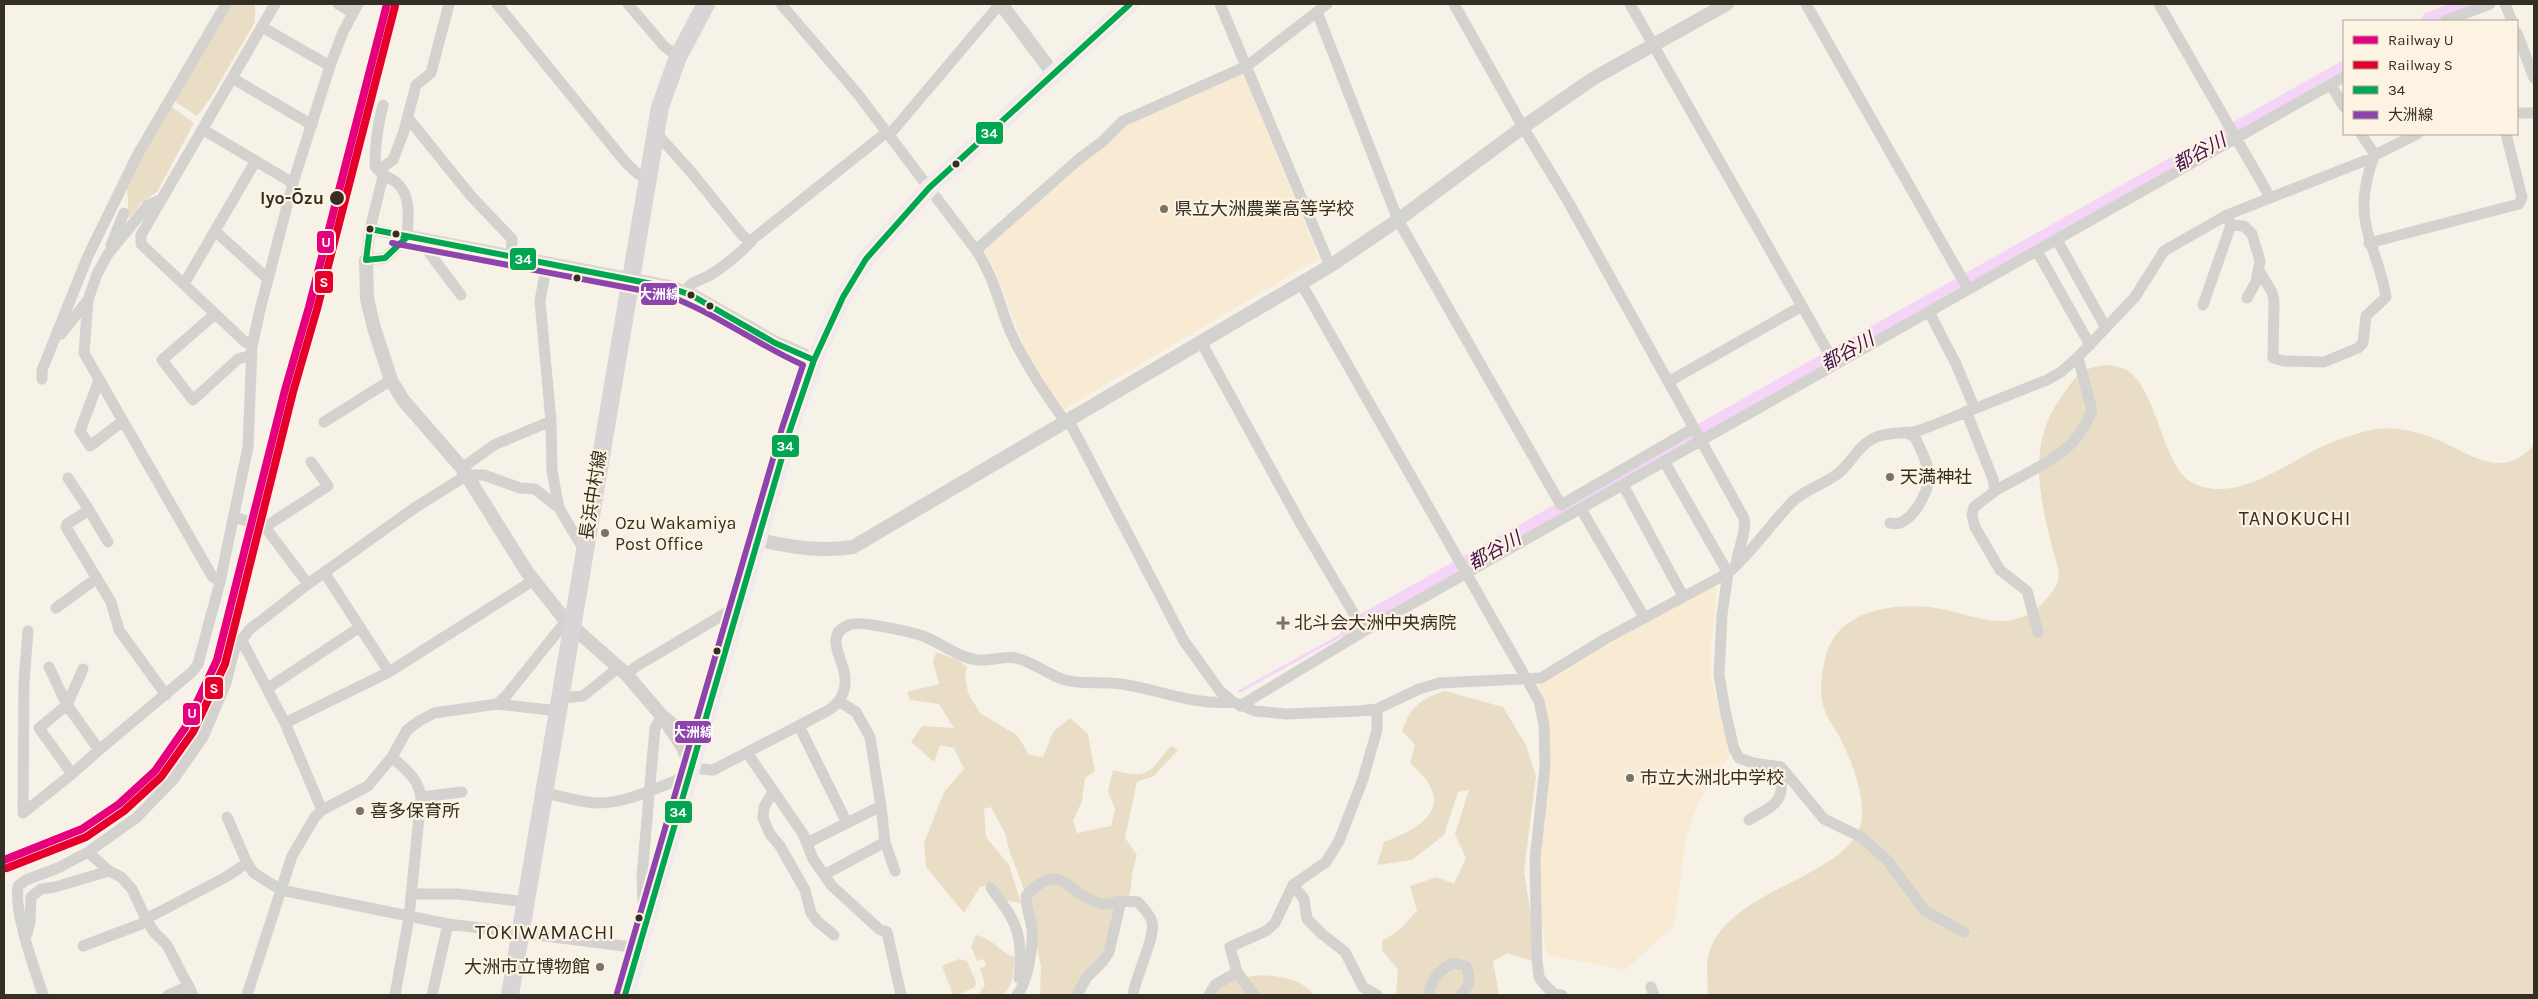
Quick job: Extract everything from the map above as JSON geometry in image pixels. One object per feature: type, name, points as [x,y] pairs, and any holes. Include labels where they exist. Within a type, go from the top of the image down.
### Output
[{"type":"highway","points":[[624,995],[650,914],[790,430],[814,360],[844,298],[866,259],[929,188],[1052,72],[1130,4]]},
{"type":"main road","name":"長浜中村線","points":[[510,995],[527,902],[570,625],[660,107],[678,57],[706,4]]},
{"type":"main road","points":[[407,237],[668,287],[684,293],[775,343],[814,360]]},
{"type":"street","points":[[42,379],[42,370],[88,256],[138,154],[226,4]]},
{"type":"street","points":[[252,350],[141,244],[141,235],[275,4]]},
{"type":"street","points":[[28,631],[23,813],[166,695],[198,664],[220,582],[248,447],[252,350],[268,279],[293,183],[330,66],[356,8],[338,4]]},
{"type":"street","points":[[449,4],[431,73],[416,85],[408,118],[393,160],[380,173],[370,229],[366,260],[367,299],[391,380],[402,400],[465,471],[534,580],[570,625],[622,671],[662,716],[683,747],[690,774]]},
{"type":"street","points":[[497,4],[626,163],[638,174],[648,178]]},
{"type":"street","points":[[628,4],[664,46],[678,57]]},
{"type":"street","points":[[780,4],[888,133],[976,250],[988,269],[1010,330],[1029,368],[1067,422],[1184,641],[1220,691],[1236,704],[1255,711],[1287,714],[1377,709],[1419,689],[1439,683],[1541,678],[1732,569],[1793,502],[1807,490],[1831,480],[1844,469],[1859,448],[1874,438],[1931,426],[2047,380],[2061,372],[2078,358],[2135,297],[2164,251],[2229,220],[2270,197],[2374,158],[2414,135]]},
{"type":"street","points":[[684,293],[688,285],[711,274],[888,133],[1001,4],[1052,72]]},
{"type":"street","points":[[1220,4],[1330,266]]},
{"type":"street","points":[[976,250],[1080,158],[1102,142],[1123,121],[1247,66],[1327,4]]},
{"type":"street","points":[[1454,4],[1523,127],[1570,203],[1744,518],[1745,526],[1732,569],[1722,614],[1719,675],[1734,749],[1739,758],[1753,763],[1782,767],[1824,819],[1861,837],[1887,860],[1926,911],[1964,932]]},
{"type":"street","points":[[1630,4],[1833,360]]},
{"type":"street","points":[[759,540],[804,549],[830,551],[853,547],[1330,266],[1398,220],[1523,127],[1594,78],[1727,4]]},
{"type":"street","points":[[1806,4],[1966,285]]},
{"type":"street","points":[[2159,4],[2270,197]]},
{"type":"street","points":[[2449,20],[2490,4]]},
{"type":"street","points":[[2505,4],[2512,20]]},
{"type":"street","points":[[1317,12],[1398,220],[1564,511]]},
{"type":"street","points":[[262,27],[330,66]]},
{"type":"street","points":[[2518,36],[2534,78]]},
{"type":"street","points":[[232,78],[312,125]]},
{"type":"street","points":[[544,793],[596,803],[624,799],[690,774],[713,770],[748,754],[829,710],[840,702],[845,677],[837,654],[835,641],[840,631],[849,624],[865,623],[921,635],[965,656],[979,660],[1015,658],[1062,679],[1078,683],[1121,684],[1175,697],[1216,704],[1236,704],[1361,627],[1465,569],[1697,434],[1833,360],[1929,312],[1966,285],[2057,240],[2234,135],[2343,78]]},
{"type":"street","points":[[2331,85],[2343,105]]},
{"type":"street","points":[[366,260],[385,258],[407,237],[407,197],[396,182],[380,173],[375,166],[377,150],[375,134],[383,105]]},
{"type":"street","points":[[2518,113],[2534,113]]},
{"type":"street","points":[[408,118],[471,196],[512,239],[511,256]]},
{"type":"street","points":[[202,129],[293,183]]},
{"type":"street","points":[[655,135],[658,135],[692,173],[742,235],[751,242]]},
{"type":"street","points":[[2260,272],[2272,292],[2274,300],[2274,358],[2284,361],[2324,362],[2358,348],[2363,343],[2366,316],[2386,297],[2365,227],[2363,200],[2374,158],[2362,135]]},
{"type":"street","points":[[2369,243],[2519,204],[2522,197],[2506,135]]},
{"type":"street","points":[[184,284],[255,162]]},
{"type":"street","points":[[108,254],[148,206],[162,199]]},
{"type":"street","points":[[124,213],[108,254],[97,274],[88,300],[84,353],[212,576],[220,582]]},
{"type":"street","points":[[2229,220],[2244,226],[2252,234],[2260,261],[2260,272],[2247,298]]},
{"type":"street","points":[[2203,305],[2229,220]]},
{"type":"street","points":[[370,229],[407,237]]},
{"type":"street","points":[[215,231],[268,279]]},
{"type":"street","points":[[426,240],[430,254],[461,294]]},
{"type":"street","points":[[2057,240],[2106,328]]},
{"type":"street","points":[[2037,251],[2090,345]]},
{"type":"street","points":[[548,263],[540,301],[550,421],[552,471],[559,508],[584,550]]},
{"type":"street","points":[[1301,283],[1539,701],[1544,725],[1545,767],[1535,859],[1534,893],[1537,960],[1542,990],[1556,994]]},
{"type":"street","points":[[51,346],[88,300]]},
{"type":"street","points":[[1668,382],[1802,306]]},
{"type":"street","points":[[1929,312],[1956,364],[1995,491]]},
{"type":"street","points":[[215,314],[162,360],[193,400],[238,359],[252,350]]},
{"type":"street","points":[[1200,342],[1302,526],[1361,627]]},
{"type":"street","points":[[2038,632],[2027,592],[2000,570],[1975,527],[1972,515],[1974,507],[1995,491],[2054,456],[2074,441],[2092,411],[2078,358]]},
{"type":"street","points":[[99,380],[80,431],[90,446],[123,421]]},
{"type":"street","points":[[324,422],[391,380]]},
{"type":"street","points":[[43,995],[16,896],[18,886],[26,880],[58,868],[88,852],[136,818],[173,780],[203,737],[226,684],[234,651],[249,630],[324,572],[465,471],[494,445],[550,421]]},
{"type":"street","points":[[1890,523],[1900,524],[1912,516],[1926,492],[1930,476],[1915,438],[1905,432]]},
{"type":"street","points":[[1564,511],[1581,509],[1623,485],[1664,461],[1697,434]]},
{"type":"street","points":[[1664,461],[1732,569]]},
{"type":"street","points":[[265,527],[328,486],[311,462]]},
{"type":"street","points":[[465,471],[484,475],[520,488],[535,489],[559,508]]},
{"type":"street","points":[[68,478],[108,542]]},
{"type":"street","points":[[1623,485],[1683,596]]},
{"type":"street","points":[[1581,509],[1644,618]]},
{"type":"street","points":[[89,510],[67,524],[66,528],[115,611],[119,630],[166,695]]},
{"type":"street","points":[[234,517],[265,527],[308,584]]},
{"type":"street","points":[[324,572],[389,672]]},
{"type":"street","points":[[56,608],[97,578]]},
{"type":"street","points":[[285,722],[389,672],[534,580]]},
{"type":"street","points":[[248,995],[292,856],[322,810],[368,786],[392,758],[407,730],[434,713],[498,704],[559,704],[583,696],[622,671],[741,604]]},
{"type":"street","points":[[498,704],[570,625]]},
{"type":"street","points":[[268,688],[360,627]]},
{"type":"street","points":[[241,639],[285,722],[322,810]]},
{"type":"street","points":[[49,667],[67,705],[99,750]]},
{"type":"street","points":[[24,738],[67,705],[82,669]]},
{"type":"street","points":[[840,702],[856,712],[870,737],[885,842],[895,870]]},
{"type":"street","points":[[1254,995],[1237,972],[1230,947],[1266,931],[1275,923],[1293,885],[1326,862],[1339,841],[1363,779],[1378,730],[1377,709]]},
{"type":"street","points":[[662,716],[678,729],[689,729],[700,724],[706,717]]},
{"type":"street","points":[[650,914],[643,902],[642,876],[655,728],[662,716]]},
{"type":"street","points":[[799,726],[847,823]]},
{"type":"street","points":[[39,728],[72,774]]},
{"type":"street","points":[[748,754],[799,827],[813,859],[838,892],[879,929],[887,932],[900,995]]},
{"type":"street","points":[[392,758],[414,778],[419,786],[421,798],[409,916],[395,995]]},
{"type":"street","points":[[1749,820],[1776,804],[1784,787],[1782,767]]},
{"type":"street","points":[[421,798],[462,792]]},
{"type":"street","points":[[773,792],[764,808],[763,818],[770,834],[780,846],[805,890],[810,911],[818,922],[834,935]]},
{"type":"street","points":[[807,843],[881,806]]},
{"type":"street","points":[[227,817],[247,864],[254,873],[281,890],[448,924],[640,948]]},
{"type":"street","points":[[824,874],[885,842]]},
{"type":"street","points":[[88,852],[109,871],[126,881],[154,932],[167,945],[191,991],[168,995]]},
{"type":"street","points":[[83,946],[141,924],[146,919],[247,864]]},
{"type":"street","points":[[26,938],[30,922],[32,897],[41,889],[55,887],[109,871]]},
{"type":"street","points":[[1017,995],[1024,985],[1032,935],[1031,922],[1026,912],[1026,896],[1035,886],[1047,879],[1062,880],[1089,899],[1104,904],[1121,901],[1138,902],[1152,922],[1152,931],[1132,995]]},
{"type":"street","points":[[1293,885],[1304,899],[1307,919],[1345,952],[1363,987],[1377,995]]},
{"type":"street","points":[[991,888],[1015,921],[1019,932],[1020,967],[1018,983],[1012,995]]},
{"type":"street","points":[[411,894],[458,894],[527,902]]},
{"type":"street","points":[[1077,995],[1087,976],[1103,962],[1108,952],[1121,901]]},
{"type":"street","points":[[432,995],[448,924]]},
{"type":"street","points":[[1428,995],[1430,984],[1442,968],[1453,963],[1466,966],[1470,976],[1468,987],[1461,995]]},
{"type":"street","points":[[1209,995],[1215,985],[1237,972]]},
{"type":"shaded area","points":[[231,4],[255,4],[255,22],[210,99],[197,116],[173,100]]},
{"type":"shaded area","name":"県立大洲農業高等学校","points":[[1243,73],[1319,258],[1063,410],[1060,409],[1026,352],[996,272],[983,248],[1134,117]]},
{"type":"shaded area","points":[[169,105],[194,123],[157,192],[141,203],[129,219],[127,187]]},
{"type":"shaded area","points":[[2110,365],[2125,369],[2136,378],[2152,408],[2173,460],[2181,473],[2191,482],[2207,488],[2239,487],[2271,474],[2329,443],[2376,429],[2392,428],[2416,432],[2475,457],[2498,463],[2522,456],[2534,445],[2534,995],[1708,995],[1708,957],[1718,934],[1735,916],[1758,900],[1808,874],[1830,860],[1849,845],[1860,827],[1862,807],[1858,783],[1845,749],[1827,715],[1821,693],[1825,658],[1835,637],[1842,628],[1856,618],[1886,608],[1929,607],[1995,621],[2022,617],[2041,605],[2057,584],[2059,575],[2058,565],[2047,528],[2040,489],[2040,451],[2044,432],[2051,414],[2072,382],[2086,370],[2093,367]]},
{"type":"shaded area","name":"市立大洲北中学校","points":[[1715,585],[1717,590],[1711,647],[1711,677],[1730,755],[1707,787],[1694,813],[1686,840],[1674,926],[1625,970],[1546,955],[1539,894],[1546,713],[1538,683]]},
{"type":"shaded area","points":[[936,652],[958,660],[967,667],[965,675],[968,693],[980,713],[1018,736],[1029,755],[1043,757],[1053,732],[1070,718],[1088,734],[1095,771],[1085,778],[1082,801],[1073,821],[1077,833],[1111,826],[1115,809],[1108,791],[1113,770],[1141,774],[1152,768],[1171,746],[1178,750],[1154,776],[1137,782],[1125,838],[1137,855],[1132,874],[1130,895],[1119,898],[1107,945],[1074,995],[1040,995],[1041,967],[1027,897],[1010,853],[1005,833],[991,807],[984,809],[986,837],[1009,865],[1021,903],[1006,901],[994,884],[980,887],[964,913],[926,867],[924,843],[944,792],[964,769],[954,748],[940,745],[934,762],[911,742],[922,726],[954,728],[939,704],[910,700],[907,692],[939,684],[933,662]]},
{"type":"shaded area","points":[[1445,691],[1503,707],[1526,745],[1536,776],[1524,871],[1531,916],[1532,961],[1508,953],[1493,961],[1499,995],[1396,995],[1398,970],[1382,950],[1382,941],[1398,931],[1417,911],[1410,886],[1437,877],[1454,884],[1466,858],[1455,834],[1469,790],[1458,792],[1444,835],[1412,860],[1377,865],[1384,842],[1414,828],[1431,811],[1434,801],[1432,790],[1424,777],[1410,763],[1415,745],[1402,731],[1413,709],[1429,697]]},
{"type":"shaded area","points":[[976,935],[987,939],[1009,955],[1015,957],[1011,982],[1003,995],[978,995],[985,985],[980,969],[986,965],[984,959],[977,961],[971,947]]},
{"type":"shaded area","points":[[959,959],[967,961],[976,982],[975,987],[958,995],[953,995],[942,966]]},
{"type":"shaded area","points":[[1262,975],[1291,979],[1309,989],[1314,995],[1201,995],[1231,979]]},
{"type":"waterway","name":"都谷川","points":[[2433,20],[2474,4]]},
{"type":"waterway","name":"都谷川","points":[[1349,631],[2343,71]]},
{"type":"waterway","points":[[1240,691],[1349,631]]},
{"type":"rail line","name":"U","points":[[4,860],[82,829],[119,804],[155,771],[185,728],[217,660],[285,390],[309,307],[387,4]]},
{"type":"rail line","name":"S","points":[[7,868],[86,837],[124,811],[161,777],[193,732],[225,664],[293,392],[317,309],[395,6]]},
{"type":"transit line","name":"34","points":[[625,995],[790,430],[814,360],[843,297],[866,259],[929,188],[1130,4]]},
{"type":"transit line","name":"34","points":[[407,237],[385,258],[366,260],[370,229],[668,287],[691,295],[775,343],[814,360]]},
{"type":"transit line","name":"大洲線","points":[[392,243],[666,295],[701,310],[803,365],[782,428],[617,993]]},
{"type":"place","name":"Iyo-Ōzu","points":[[337,198]]},
{"type":"place","name":"県立大洲農業高等学校","points":[[1164,209]]},
{"type":"place","name":"天満神社","points":[[1890,477]]},
{"type":"place","name":"Ozu Wakamiya Post Office","points":[[605,533]]},
{"type":"place","name":"北斗会大洲中央病院","points":[[1283,623]]},
{"type":"place","name":"市立大洲北中学校","points":[[1630,778]]},
{"type":"place","name":"喜多保育所","points":[[360,811]]},
{"type":"place","name":"大洲市立博物館","points":[[600,967]]},
{"type":"district","name":"TANOKUCHI","points":[[2295,518]]},
{"type":"district","name":"TOKIWAMACHI","points":[[545,932]]}]
